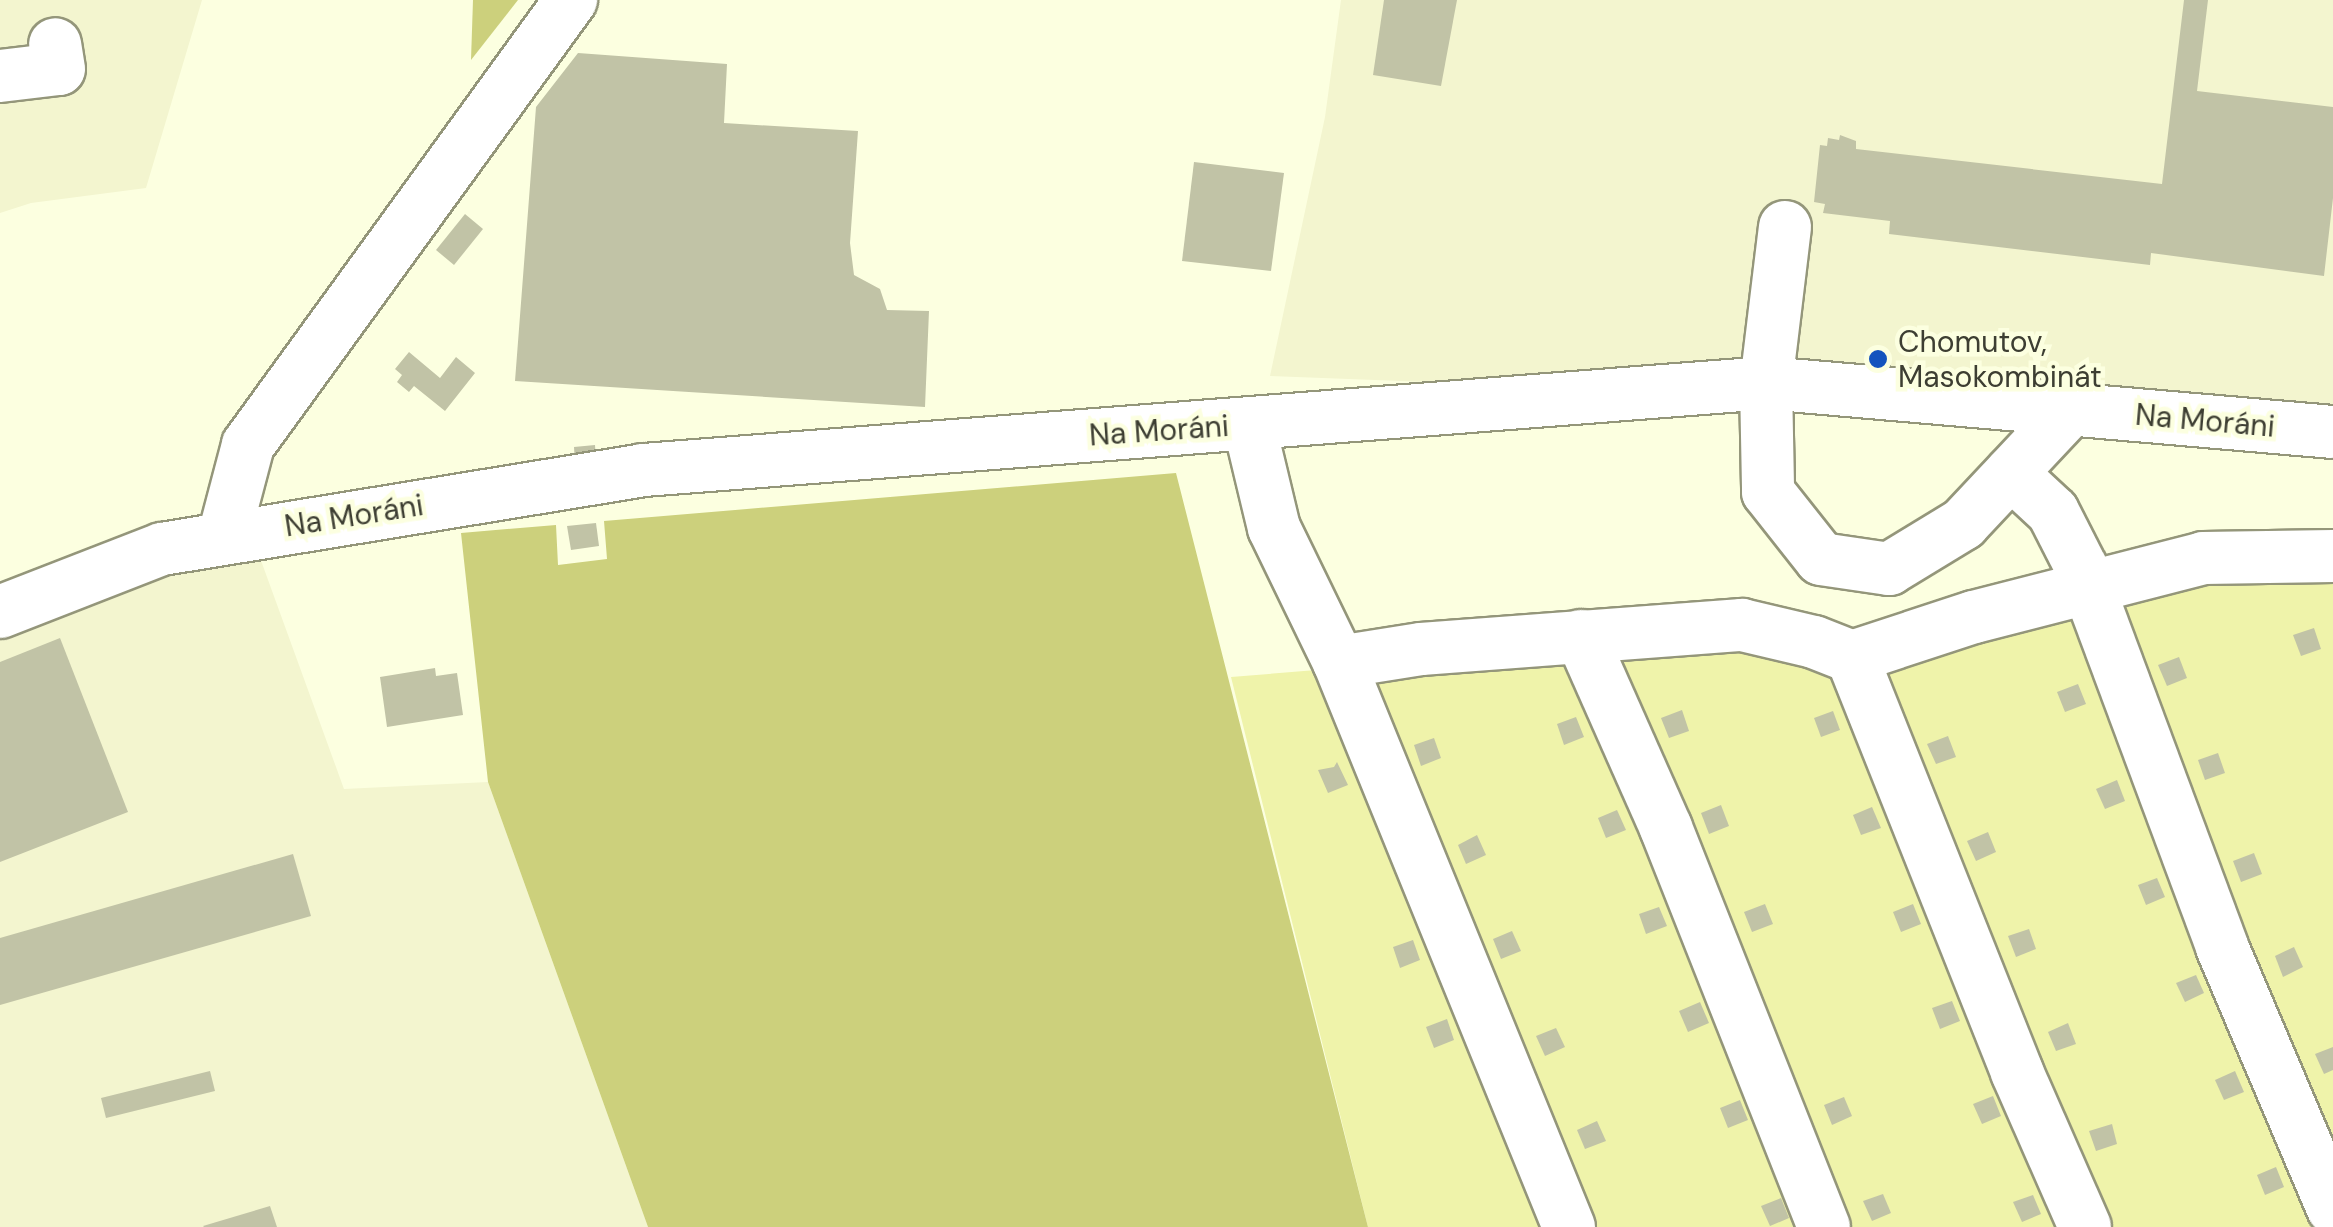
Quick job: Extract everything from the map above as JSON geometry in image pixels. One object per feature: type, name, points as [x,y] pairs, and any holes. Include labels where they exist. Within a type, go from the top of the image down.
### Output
[{"type":"lane","points":[[224,536],[248,444],[572,0]]},
{"type":"lane","points":[[0,76],[59,68],[55,44]]},
{"type":"lane","points":[[1785,227],[1766,384],[1768,492],[1822,560],[1890,569],[1964,524],[2071,408]]},
{"type":"lane","name":"Na Moráni","points":[[0,612],[162,550],[224,536],[644,470],[1766,384],[2333,432]]},
{"type":"lane","points":[[1249,424],[1274,528],[1339,662],[1570,1227]]},
{"type":"lane","points":[[2012,472],[2053,512],[2088,590],[2222,947],[2333,1208]]},
{"type":"lane","points":[[1339,662],[1421,649],[1742,625],[1814,642],[1852,657],[1974,618],[2202,558],[2328,566]]},
{"type":"lane","points":[[1581,636],[1666,828],[1824,1227]]},
{"type":"lane","points":[[1852,657],[1994,1018],[2085,1227]]},
{"type":"shaded area","points":[[0,0],[202,0],[146,188],[31,203],[0,213]]},
{"type":"shaded area","points":[[1341,0],[2333,0],[2333,417],[1270,376],[1325,117]]},
{"type":"shaded area","points":[[259,555],[344,789],[488,782],[648,1227],[0,1227],[0,631],[152,573]]},
{"type":"green space","points":[[473,0],[518,0],[471,60]]},
{"type":"green space","points":[[1176,473],[1368,1227],[648,1227],[488,782],[461,533],[556,525],[558,565],[607,559],[604,521]]},
{"type":"green space","points":[[2211,564],[2333,568],[2333,1227],[1368,1227],[1231,677],[1735,636],[1862,668]]},
{"type":"building","points":[[1384,0],[1457,0],[1441,86],[1373,75]]},
{"type":"building","points":[[2184,0],[2208,0],[2197,91],[2333,107],[2333,198],[2324,276],[2151,253],[2150,265],[1889,234],[1890,221],[1823,213],[1825,204],[1814,202],[1820,145],[1827,146],[1828,138],[1839,140],[1840,135],[1856,141],[1856,149],[2162,184]]},
{"type":"building","points":[[578,53],[727,64],[724,123],[858,131],[850,243],[854,275],[880,289],[887,310],[929,311],[925,407],[515,381],[536,107]]},
{"type":"building","points":[[1194,162],[1284,173],[1271,271],[1182,261]]},
{"type":"building","points":[[465,214],[483,229],[454,265],[436,250]]},
{"type":"building","points":[[409,352],[440,378],[456,357],[475,373],[445,411],[414,386],[409,392],[397,382],[402,375],[395,369]]},
{"type":"building","points":[[595,445],[596,461],[575,463],[574,447]]},
{"type":"building","points":[[596,523],[599,546],[571,550],[567,526]]},
{"type":"building","points":[[2314,628],[2321,649],[2301,656],[2293,635]]},
{"type":"building","points":[[60,638],[128,812],[0,862],[0,662]]},
{"type":"building","points":[[2179,657],[2187,678],[2167,686],[2158,665]]},
{"type":"building","points":[[435,668],[436,676],[457,673],[463,715],[387,727],[380,677]]},
{"type":"building","points":[[2078,684],[2086,704],[2065,712],[2057,692]]},
{"type":"building","points":[[1682,710],[1689,731],[1669,738],[1661,718]]},
{"type":"building","points":[[1833,711],[1840,730],[1821,737],[1814,718]]},
{"type":"building","points":[[1576,717],[1584,737],[1564,745],[1557,724]]},
{"type":"building","points":[[1948,736],[1956,757],[1936,764],[1927,744]]},
{"type":"building","points":[[1434,738],[1441,758],[1421,766],[1414,745]]},
{"type":"building","points":[[2218,753],[2225,773],[2205,780],[2198,760]]},
{"type":"building","points":[[1337,762],[1348,785],[1328,793],[1318,770],[1334,767]]},
{"type":"building","points":[[2117,780],[2125,801],[2105,809],[2096,789]]},
{"type":"building","points":[[1721,805],[1729,826],[1709,834],[1701,813]]},
{"type":"building","points":[[1872,807],[1881,828],[1861,835],[1853,815]]},
{"type":"building","points":[[1617,810],[1626,830],[1606,838],[1598,818]]},
{"type":"building","points":[[1988,832],[1996,852],[1976,861],[1967,841]]},
{"type":"building","points":[[1477,835],[1486,855],[1466,864],[1458,845]]},
{"type":"building","points":[[2254,853],[2262,874],[2241,882],[2233,861]]},
{"type":"building","points":[[293,854],[311,916],[0,1005],[0,938]]},
{"type":"building","points":[[2157,878],[2165,897],[2146,905],[2138,885]]},
{"type":"building","points":[[1765,904],[1773,924],[1752,932],[1744,912]]},
{"type":"building","points":[[1913,904],[1921,924],[1901,932],[1893,912]]},
{"type":"building","points":[[1659,907],[1667,926],[1646,934],[1639,914]]},
{"type":"building","points":[[2029,929],[2036,949],[2016,957],[2008,936]]},
{"type":"building","points":[[1512,931],[1521,951],[1501,959],[1493,939]]},
{"type":"building","points":[[1413,940],[1420,960],[1400,968],[1393,947]]},
{"type":"building","points":[[2294,947],[2303,967],[2283,977],[2275,956]]},
{"type":"building","points":[[2196,975],[2204,993],[2185,1002],[2176,983]]},
{"type":"building","points":[[1952,1001],[1960,1021],[1940,1029],[1932,1008]]},
{"type":"building","points":[[1700,1002],[1709,1023],[1688,1032],[1679,1011]]},
{"type":"building","points":[[1447,1019],[1454,1040],[1434,1048],[1426,1027]]},
{"type":"building","points":[[2068,1023],[2076,1044],[2056,1051],[2048,1032]]},
{"type":"building","points":[[1556,1028],[1565,1047],[1545,1056],[1536,1036]]},
{"type":"building","points":[[2333,1047],[2333,1070],[2324,1074],[2315,1054]]},
{"type":"building","points":[[210,1071],[215,1091],[106,1118],[101,1098]]},
{"type":"building","points":[[2235,1071],[2244,1092],[2224,1100],[2215,1080]]},
{"type":"building","points":[[1993,1096],[2001,1116],[1982,1124],[1973,1104]]},
{"type":"building","points":[[1844,1097],[1852,1116],[1832,1125],[1824,1105]]},
{"type":"building","points":[[1740,1100],[1748,1120],[1728,1128],[1720,1108]]},
{"type":"building","points":[[1597,1121],[1606,1141],[1585,1149],[1577,1130]]},
{"type":"building","points":[[2112,1124],[2117,1144],[2096,1151],[2089,1131]]},
{"type":"building","points":[[2276,1167],[2284,1187],[2265,1195],[2257,1175]]},
{"type":"building","points":[[1883,1194],[1891,1213],[1872,1221],[1863,1201]]},
{"type":"building","points":[[2033,1195],[2041,1214],[2022,1222],[2013,1202]]},
{"type":"building","points":[[1781,1198],[1789,1218],[1770,1226],[1761,1206]]},
{"type":"building","points":[[270,1206],[277,1227],[203,1226]]},
{"type":"place","name":"Chomutov, Masokombinát","points":[[1878,359]]}]
